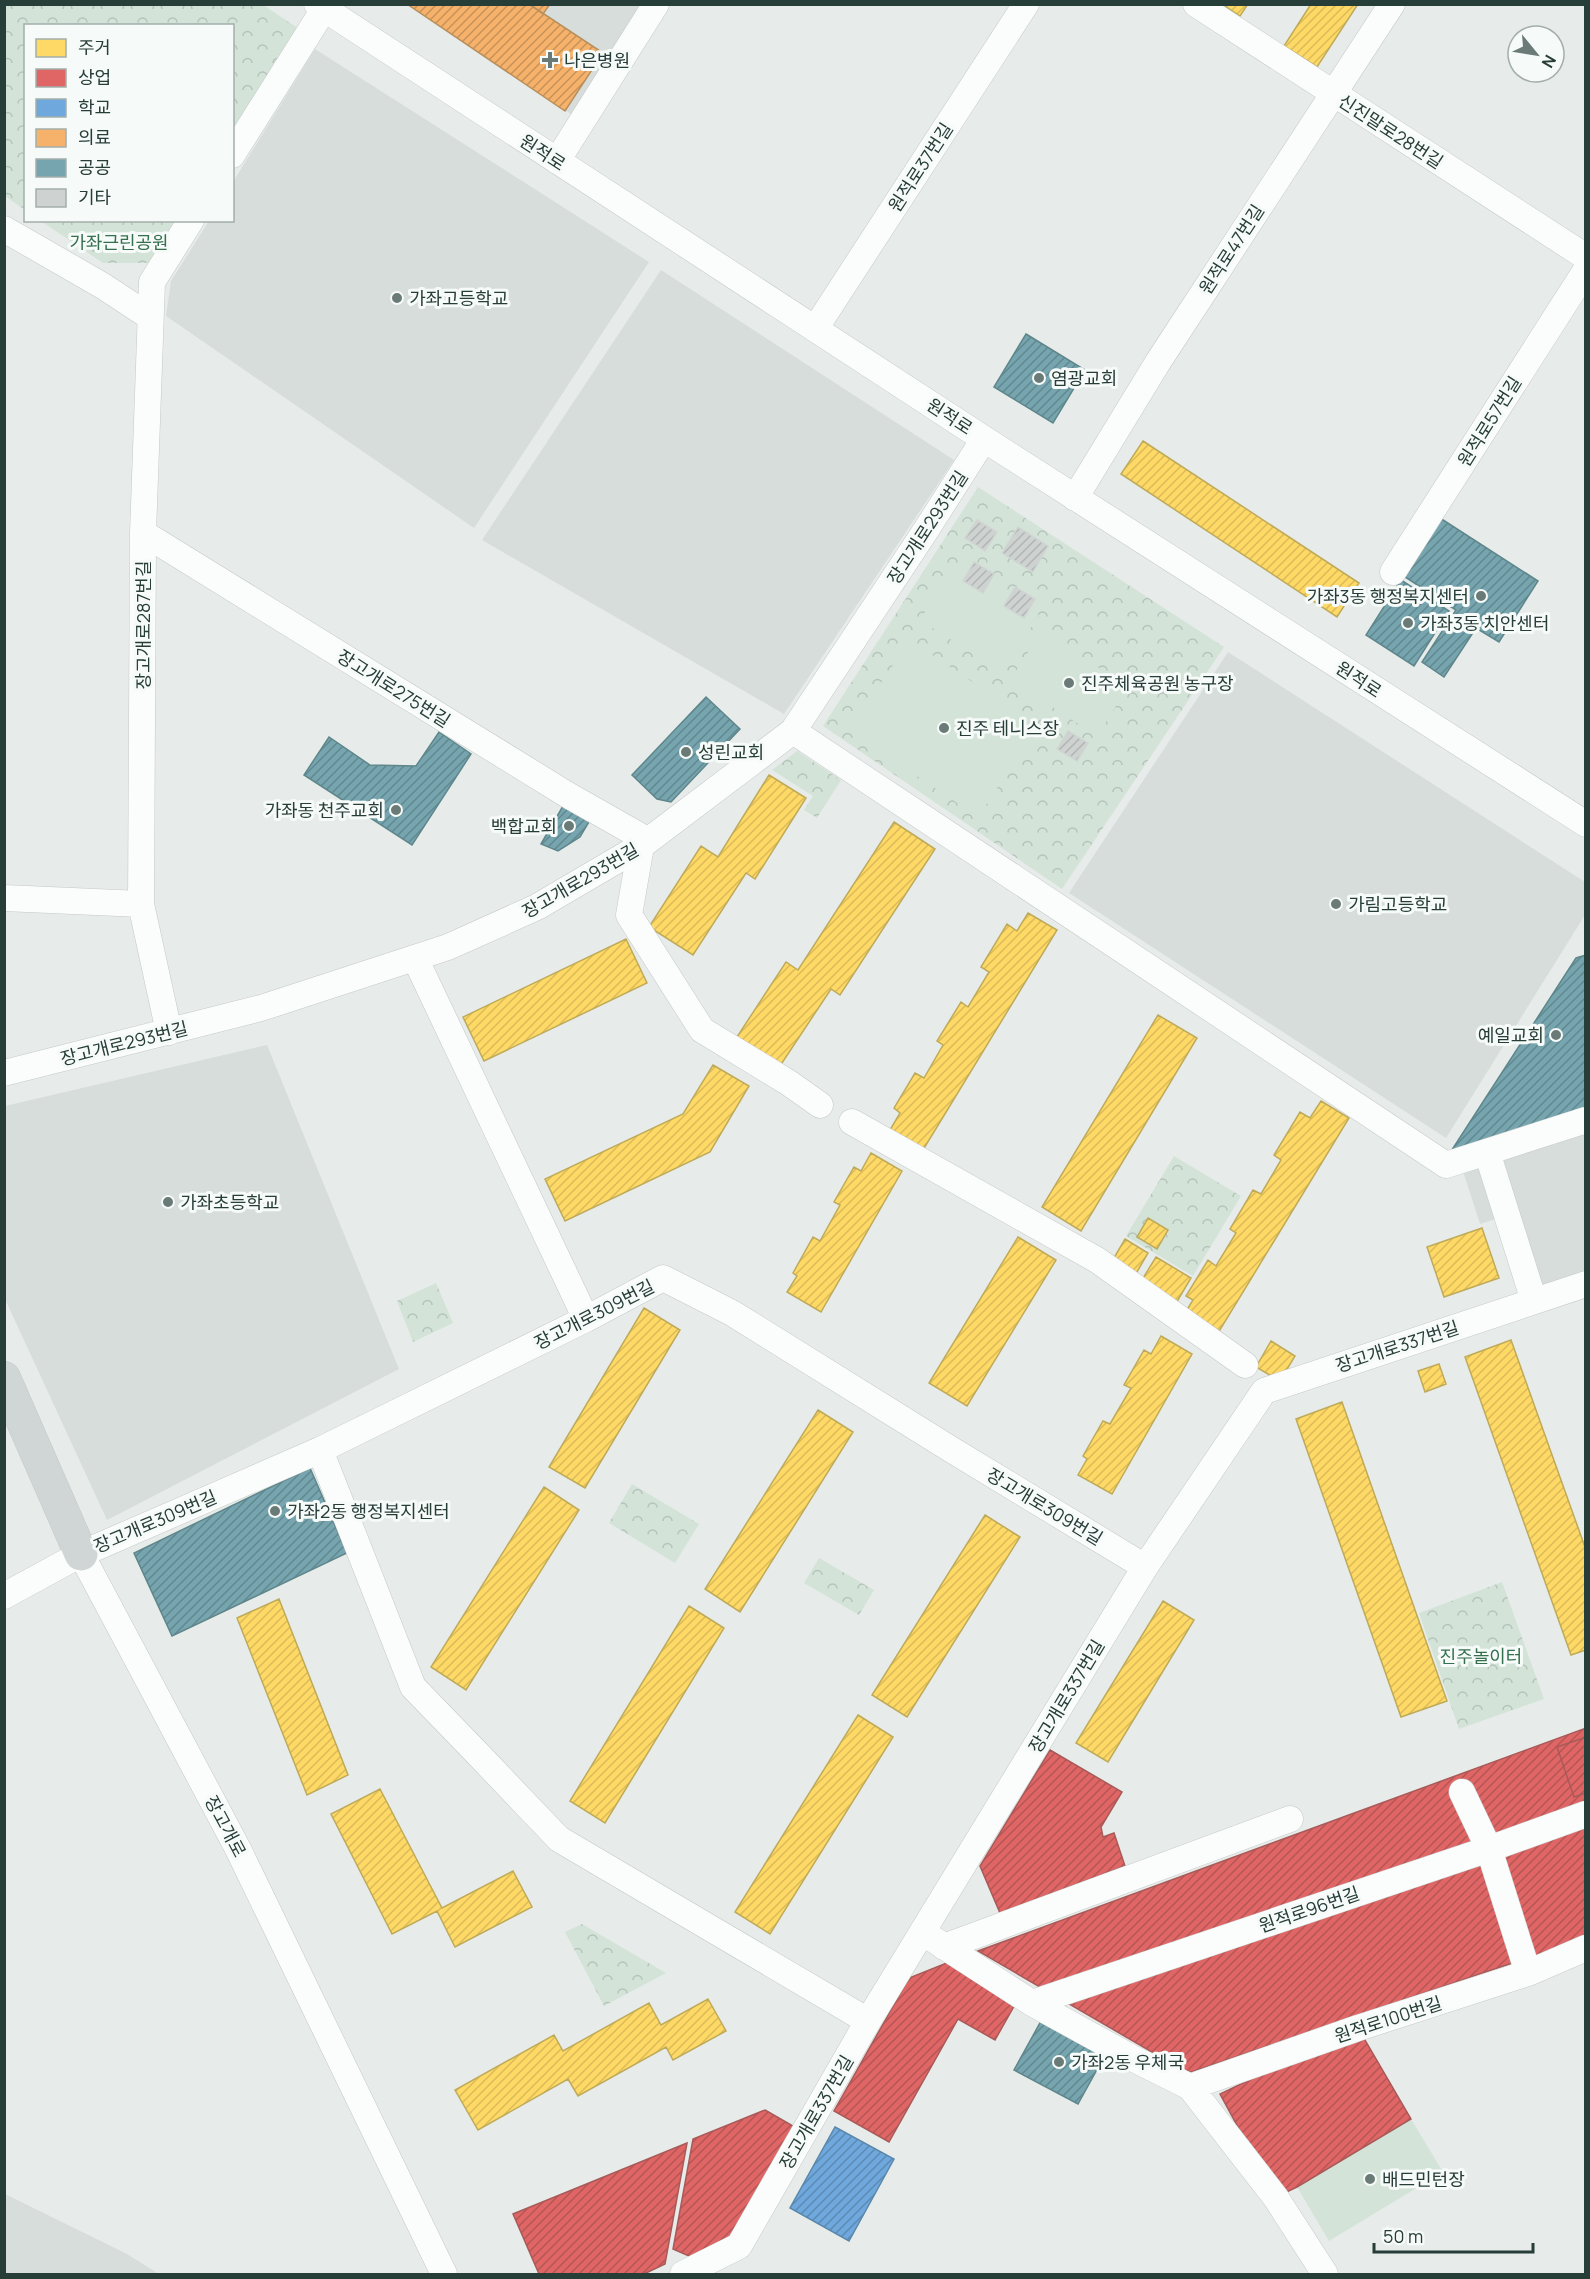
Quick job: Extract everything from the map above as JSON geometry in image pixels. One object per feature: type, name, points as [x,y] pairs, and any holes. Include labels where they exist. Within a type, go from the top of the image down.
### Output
[{"type":"main road","name":"장고개로","points":[[4,1378],[81,1554]]},
{"type":"street","points":[[557,161],[656,4]]},
{"type":"street","name":"원적로37번길","points":[[815,329],[1026,4]]},
{"type":"street","name":"신진말로28번길","points":[[1196,4],[1586,257]]},
{"type":"street","name":"원적로47번길","points":[[1076,498],[1158,362],[1392,4]]},
{"type":"street","points":[[234,152],[321,7]]},
{"type":"street","name":"원적로","points":[[321,7],[984,439],[1586,824]]},
{"type":"street","name":"장고개로287번길","points":[[169,1032],[141,904],[143,533],[152,282],[190,222]]},
{"type":"street","points":[[4,229],[103,286],[150,317]]},
{"type":"street","name":"원적로57번길","points":[[1393,572],[1586,270]]},
{"type":"street","name":"장고개로293번길","points":[[4,1073],[261,1008],[448,947],[537,907],[644,843],[792,731],[984,439]]},
{"type":"street","name":"장고개로275번길","points":[[143,533],[644,843]]},
{"type":"street","points":[[792,731],[1446,1165],[1586,1120]]},
{"type":"street","points":[[644,843],[629,915],[702,1030],[789,1083],[820,1105]]},
{"type":"street","points":[[4,898],[141,904]]},
{"type":"street","points":[[415,958],[586,1319]]},
{"type":"street","points":[[852,1122],[1097,1260],[1245,1365]]},
{"type":"street","points":[[1487,1152],[1534,1301]]},
{"type":"street","name":"장고개로309번길","points":[[4,1596],[81,1554],[320,1450],[586,1319],[663,1278],[738,1317],[1145,1567]]},
{"type":"street","name":"장고개로337번길","points":[[683,2274],[739,2246],[868,2021],[1145,1567],[1264,1391],[1586,1284]]},
{"type":"street","points":[[320,1450],[413,1687],[559,1839],[868,2021]]},
{"type":"street","name":"장고개로","points":[[81,1554],[238,1849],[444,2274]]},
{"type":"street","points":[[1462,1792],[1489,1849],[1528,1973]]},
{"type":"street","name":"원적로96번길","points":[[1032,2003],[1489,1849],[1586,1814]]},
{"type":"street","points":[[944,1947],[1290,1820]]},
{"type":"street","points":[[922,1932],[1032,2003],[1134,2060],[1190,2087],[1275,2198],[1325,2274]]},
{"type":"street","name":"원적로100번길","points":[[1190,2087],[1358,2028],[1528,1973],[1586,1948]]},
{"type":"shaded area","name":"나은병원","points":[[644,4],[574,116],[407,5]]},
{"type":"shaded area","name":"가좌고등학교","points":[[315,49],[649,262],[474,528],[166,316],[171,281],[208,222],[234,222],[234,180]]},
{"type":"shaded area","points":[[661,270],[954,460],[784,714],[482,540]]},
{"type":"shaded area","name":"가림고등학교","points":[[1228,652],[1585,882],[1585,915],[1446,1138],[1069,893]]},
{"type":"shaded area","name":"가좌초등학교","points":[[267,1045],[399,1369],[107,1520],[5,1299],[5,1106]]},
{"type":"shaded area","points":[[1585,1128],[1585,1273],[1539,1288],[1515,1213],[1480,1224],[1462,1168]]},
{"type":"shaded area","points":[[5,2194],[127,2254],[159,2274],[5,2274]]},
{"type":"green space","name":"가좌근린공원","points":[[4,5],[263,5],[301,30],[234,136],[234,24],[24,24],[24,209],[5,196]]},
{"type":"green space","name":"가좌근린공원","points":[[42,222],[179,222],[153,263],[103,263]]},
{"type":"green space","points":[[978,487],[1224,647],[1062,889],[823,726]]},
{"type":"green space","points":[[956,563],[1039,615],[1003,673],[920,620]]},
{"type":"green space","name":"진주체육공원 농구장","points":[[1042,631],[1128,687],[1097,736],[1010,680]]},
{"type":"green space","name":"진주 테니스장","points":[[910,640],[1038,726],[978,817],[849,730]]},
{"type":"green space","points":[[797,751],[841,780],[817,818],[804,810],[813,796],[772,770]]},
{"type":"green space","points":[[1174,1156],[1241,1196],[1193,1276],[1126,1236]]},
{"type":"green space","points":[[436,1283],[453,1323],[413,1342],[397,1301]]},
{"type":"green space","points":[[632,1484],[699,1524],[675,1563],[609,1523]]},
{"type":"green space","points":[[819,1558],[874,1590],[859,1615],[804,1583]]},
{"type":"green space","name":"진주놀이터","points":[[1502,1582],[1544,1699],[1459,1729],[1419,1613]]},
{"type":"green space","points":[[582,1924],[666,1973],[604,2006],[565,1932]]},
{"type":"green space","name":"배드민턴장","points":[[1411,2119],[1443,2172],[1329,2241],[1297,2187]]},
{"type":"building: 주거","points":[[1222,4],[1248,4],[1240,16]]},
{"type":"building: 주거","points":[[1311,4],[1358,4],[1317,67],[1284,46]]},
{"type":"building: 주거","points":[[1143,441],[1359,583],[1337,617],[1121,474]]},
{"type":"building: 주거","points":[[769,775],[806,798],[755,879],[746,873],[693,955],[649,927],[701,846],[718,857]]},
{"type":"building: 주거","points":[[894,822],[935,849],[840,995],[831,989],[778,1069],[735,1040],[786,962],[798,970]]},
{"type":"building: 주거","points":[[1028,913],[1057,930],[923,1150],[890,1130],[900,1113],[894,1108],[915,1073],[924,1078],[943,1045],[937,1041],[961,1002],[968,1007],[989,972],[981,967],[1007,924],[1017,931]]},
{"type":"building: 주거","points":[[626,939],[647,983],[484,1061],[463,1017]]},
{"type":"building: 주거","points":[[1158,1015],[1197,1038],[1081,1231],[1042,1207]]},
{"type":"building: 주거","points":[[713,1065],[749,1086],[710,1152],[565,1221],[545,1179],[683,1114]]},
{"type":"building: 주거","points":[[1321,1101],[1349,1118],[1215,1338],[1182,1318],[1193,1300],[1186,1296],[1208,1260],[1216,1266],[1236,1233],[1230,1229],[1253,1190],[1261,1194],[1281,1160],[1274,1155],[1300,1112],[1310,1118]]},
{"type":"building: 주거","points":[[871,1153],[902,1171],[821,1312],[787,1292],[797,1276],[793,1273],[813,1237],[820,1241],[840,1205],[834,1202],[854,1167],[861,1171]]},
{"type":"building: 주거","points":[[1148,1218],[1168,1230],[1157,1249],[1137,1237]]},
{"type":"building: 주거","points":[[1482,1228],[1499,1278],[1444,1297],[1427,1247]]},
{"type":"building: 주거","points":[[1018,1237],[1056,1260],[967,1406],[929,1383]]},
{"type":"building: 주거","points":[[1125,1239],[1148,1253],[1134,1277],[1111,1263]]},
{"type":"building: 주거","points":[[1156,1257],[1191,1278],[1175,1305],[1140,1283]]},
{"type":"building: 주거","points":[[644,1308],[680,1330],[585,1488],[549,1467]]},
{"type":"building: 주거","points":[[1161,1336],[1192,1354],[1112,1494],[1078,1475],[1087,1459],[1083,1456],[1103,1421],[1110,1424],[1131,1388],[1124,1385],[1144,1350],[1151,1354]]},
{"type":"building: 주거","points":[[1511,1340],[1586,1550],[1586,1650],[1571,1655],[1465,1357]]},
{"type":"building: 주거","points":[[1271,1341],[1295,1356],[1280,1381],[1256,1367]]},
{"type":"building: 주거","points":[[1439,1364],[1446,1384],[1425,1392],[1418,1371]]},
{"type":"building: 주거","points":[[1342,1402],[1447,1701],[1401,1717],[1296,1419]]},
{"type":"building: 주거","points":[[818,1410],[853,1432],[740,1612],[705,1589]]},
{"type":"building: 주거","points":[[544,1487],[579,1510],[466,1690],[431,1667]]},
{"type":"building: 주거","points":[[985,1515],[1020,1537],[907,1717],[872,1695]]},
{"type":"building: 주거","points":[[279,1599],[348,1775],[307,1795],[237,1618]]},
{"type":"building: 주거","points":[[1163,1601],[1194,1620],[1108,1762],[1076,1743]]},
{"type":"building: 주거","points":[[689,1606],[724,1628],[605,1823],[570,1801]]},
{"type":"building: 주거","points":[[858,1715],[893,1737],[770,1934],[735,1912]]},
{"type":"building: 주거","points":[[380,1789],[442,1908],[513,1871],[532,1907],[455,1947],[437,1911],[392,1934],[331,1814]]},
{"type":"building: 주거","points":[[708,1999],[726,2031],[673,2060],[666,2047],[578,2096],[568,2079],[478,2130],[455,2090],[554,2035],[563,2051],[649,2003],[661,2025]]},
{"type":"building: 상업","points":[[1586,1728],[1586,1938],[1188,2073],[978,1951]]},
{"type":"building: 상업","points":[[1586,1737],[1586,1793],[1574,1797],[1557,1747]]},
{"type":"building: 상업","points":[[1050,1750],[1122,1792],[1101,1827],[1103,1837],[1114,1833],[1125,1866],[1000,1913],[980,1866]]},
{"type":"building: 상업","points":[[949,1962],[1017,2001],[995,2040],[958,2019],[889,2142],[834,2111],[909,1978]]},
{"type":"building: 상업","points":[[1358,2028],[1411,2119],[1297,2187],[1276,2197],[1220,2094]]},
{"type":"building: 상업","points":[[765,2110],[793,2126],[731,2238],[698,2260],[673,2249],[693,2139]]},
{"type":"building: 상업","points":[[687,2143],[665,2264],[644,2274],[539,2274],[513,2214]]},
{"type":"building: 학교","points":[[835,2127],[894,2159],[849,2241],[790,2208]]},
{"type":"building: 의료","name":"나은병원","points":[[407,4],[529,4],[603,53],[565,111]]},
{"type":"building: 의료","points":[[529,4],[550,4],[543,14]]},
{"type":"building: 공공","name":"염광교회","points":[[1026,334],[1085,370],[1053,423],[994,387]]},
{"type":"building: 공공","name":"가좌3동 행정복지센터","points":[[1440,518],[1538,581],[1499,642],[1476,628],[1444,677],[1422,662],[1456,610],[1402,575]]},
{"type":"building: 공공","name":"가좌3동 치안센터","points":[[1401,580],[1449,611],[1414,666],[1366,635]]},
{"type":"building: 공공","name":"성린교회","points":[[706,697],[740,729],[671,802],[657,799],[632,775]]},
{"type":"building: 공공","name":"가좌동 천주교회","points":[[439,732],[471,754],[412,845],[304,775],[329,737],[370,765],[416,766]]},
{"type":"building: 공공","name":"백합교회","points":[[567,799],[593,815],[580,837],[558,851],[541,844]]},
{"type":"building: 공공","name":"예일교회","points":[[1586,955],[1586,1111],[1448,1156],[1576,958]]},
{"type":"building: 공공","name":"가좌2동 행정복지센터","points":[[310,1468],[347,1553],[172,1636],[134,1553]]},
{"type":"building: 공공","name":"가좌2동 우체국","points":[[1041,2021],[1105,2055],[1078,2104],[1014,2070]]},
{"type":"building: 기타","points":[[977,520],[997,532],[985,551],[965,538]]},
{"type":"building: 기타","points":[[1018,527],[1048,546],[1033,572],[1002,553]]},
{"type":"building: 기타","points":[[974,562],[994,574],[983,593],[963,581]]},
{"type":"building: 기타","points":[[1015,587],[1035,599],[1024,618],[1004,606]]},
{"type":"building: 기타","points":[[1068,731],[1088,743],[1077,761],[1057,749]]},
{"type":"place","name":"나은병원","points":[[550,60]]},
{"type":"place","name":"가좌고등학교","points":[[397,298]]},
{"type":"place","name":"염광교회","points":[[1039,378]]},
{"type":"place","name":"가좌3동 행정복지센터","points":[[1481,596]]},
{"type":"place","name":"가좌3동 치안센터","points":[[1408,623]]},
{"type":"place","name":"진주체육공원 농구장","points":[[1069,683]]},
{"type":"place","name":"진주 테니스장","points":[[944,728]]},
{"type":"place","name":"성린교회","points":[[686,752]]},
{"type":"place","name":"가좌동 천주교회","points":[[396,810]]},
{"type":"place","name":"백합교회","points":[[569,826]]},
{"type":"place","name":"가림고등학교","points":[[1336,904]]},
{"type":"place","name":"예일교회","points":[[1556,1035]]},
{"type":"place","name":"가좌초등학교","points":[[168,1202]]},
{"type":"place","name":"가좌2동 행정복지센터","points":[[275,1511]]},
{"type":"place","name":"가좌2동 우체국","points":[[1059,2062]]},
{"type":"place","name":"배드민턴장","points":[[1370,2179]]}]
